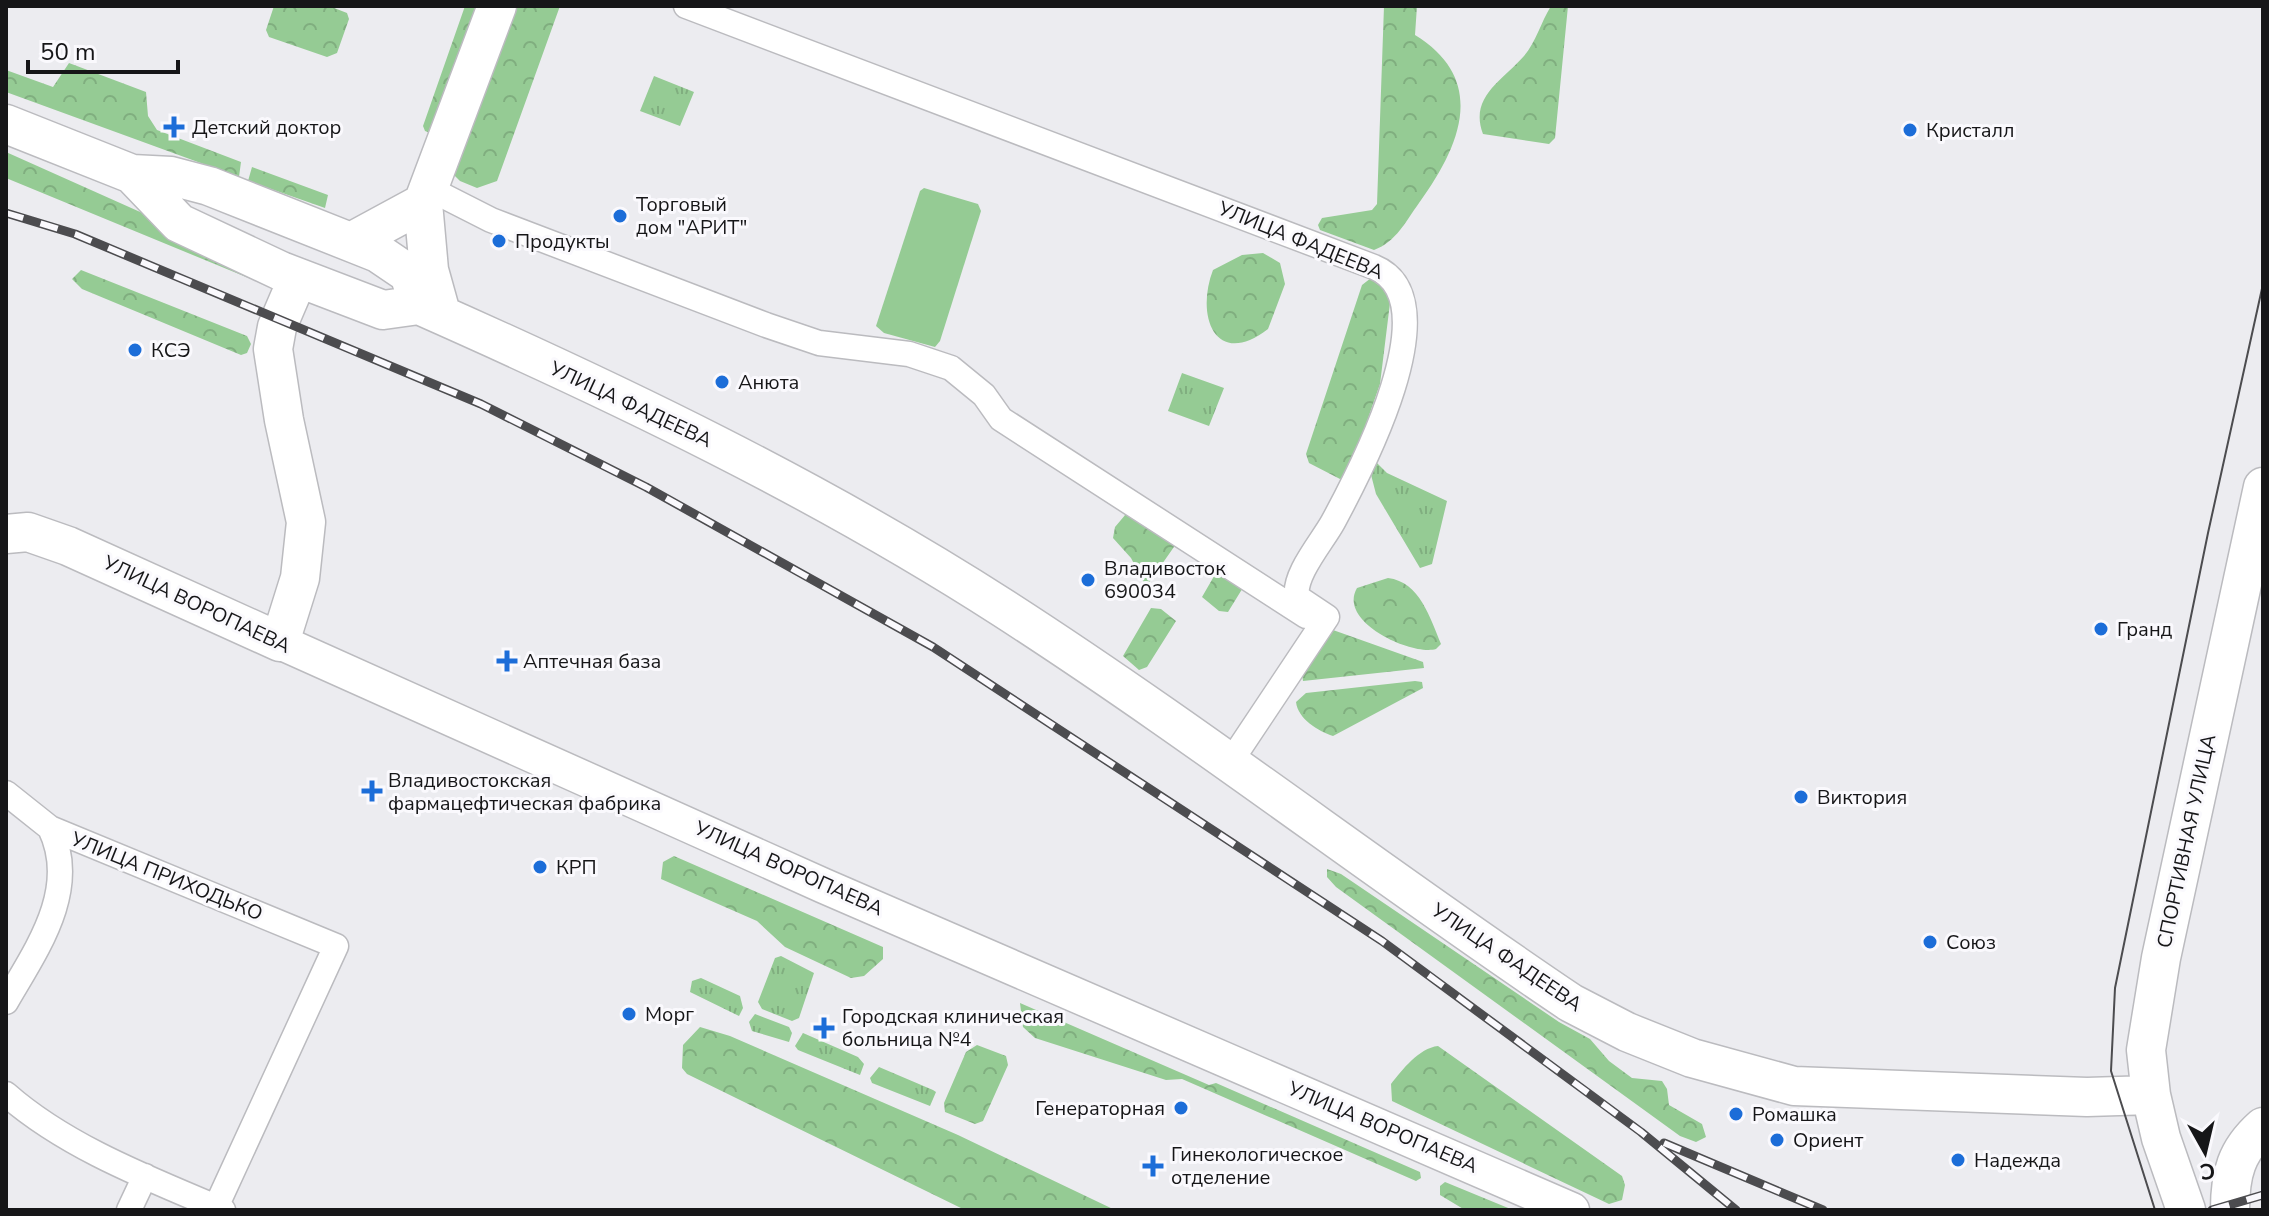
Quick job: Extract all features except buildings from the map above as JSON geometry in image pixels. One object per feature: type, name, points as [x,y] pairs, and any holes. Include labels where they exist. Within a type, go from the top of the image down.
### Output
[{"type":"main road","points":[[431,310],[425,196],[497,6]]},
{"type":"main road","points":[[6,124],[132,174],[171,176],[209,186],[372,238],[409,274],[431,310]]},
{"type":"main road","points":[[132,174],[179,223],[298,278],[383,310],[431,310]]},
{"type":"main road","points":[[372,238],[425,196]]},
{"type":"main road","points":[[280,642],[300,578],[306,522],[273,349],[277,327],[298,278]]},
{"type":"main road","name":"УЛИЦА ФАДЕЕВА","points":[[431,310],[712,441],[903,547],[1004,609],[1571,1003],[1627,1032],[1692,1058],[1808,1087],[2103,1097],[2151,1095]]},
{"type":"main road","name":"СПОРТИВНАЯ УЛИЦА","points":[[2184,1203],[2151,1095],[2146,1050],[2161,958],[2263,487]]},
{"type":"main road","name":"УЛИЦА ВОРОПАЕВА","points":[[6,534],[28,532],[68,546],[824,886],[1572,1210]]},
{"type":"main road","points":[[2230,1210],[2232,1171],[2245,1143],[2263,1127]]},
{"type":"street","name":"УЛИЦА ФАДЕЕВА","points":[[686,6],[1068,148],[1374,267],[1393,278],[1404,300],[1400,361],[1362,467],[1317,552],[1298,576],[1297,597],[1327,617],[1321,625]]},
{"type":"street","points":[[425,196],[819,343],[909,354],[951,368],[984,395],[1001,419],[1321,625],[1229,764]]},
{"type":"street","name":"УЛИЦА ПРИХОДЬКО","points":[[6,793],[50,828],[336,946],[220,1208]]},
{"type":"street","points":[[6,1002],[43,943],[53,907],[61,868],[58,843],[50,828]]},
{"type":"street","points":[[6,1094],[30,1115],[145,1176],[220,1208]]},
{"type":"street","points":[[129,1210],[145,1176]]},
{"type":"green space","points":[[274,6],[329,6],[347,13],[349,19],[337,53],[327,57],[269,37],[266,30]]},
{"type":"green space","points":[[465,6],[489,6],[435,135],[425,131],[423,126]]},
{"type":"green space","points":[[508,6],[560,6],[497,181],[477,188],[460,181],[451,172]]},
{"type":"green space","points":[[1384,6],[1417,6],[1415,35],[1438,53],[1452,72],[1459,93],[1460,114],[1455,136],[1434,181],[1400,230],[1374,250],[1320,230],[1318,225],[1322,218],[1372,210],[1377,204]]},
{"type":"green space","points":[[1551,6],[1568,6],[1555,138],[1549,144],[1483,134],[1480,110],[1484,100],[1528,50]]},
{"type":"green space","points":[[69,63],[146,92],[148,116],[157,130],[241,162],[239,177],[6,92],[6,70],[53,87]]},
{"type":"green space","points":[[654,76],[694,92],[680,126],[640,111]]},
{"type":"green space","points":[[6,152],[176,228],[253,274],[251,279],[6,178]]},
{"type":"green space","points":[[252,167],[328,195],[325,208],[248,181]]},
{"type":"green space","points":[[924,188],[978,204],[981,211],[940,341],[935,347],[884,333],[876,326],[920,191]]},
{"type":"green space","points":[[1263,253],[1280,263],[1285,284],[1268,329],[1250,340],[1235,343],[1223,340],[1214,332],[1209,320],[1208,288],[1213,270],[1242,255]]},
{"type":"green space","points":[[81,270],[247,336],[251,344],[247,353],[241,355],[82,289],[72,279]]},
{"type":"green space","points":[[1371,278],[1383,283],[1390,303],[1380,384],[1348,476],[1340,479],[1309,463],[1306,454],[1362,285]]},
{"type":"green space","points":[[1182,373],[1224,388],[1209,426],[1168,411]]},
{"type":"green space","points":[[1375,461],[1387,473],[1447,501],[1432,564],[1420,568],[1376,494],[1369,467]]},
{"type":"green space","points":[[1126,514],[1176,544],[1146,587],[1131,558],[1113,538],[1115,527]]},
{"type":"green space","points":[[1217,571],[1244,586],[1228,612],[1219,611],[1202,597]]},
{"type":"green space","points":[[1388,578],[1408,586],[1416,594],[1441,644],[1436,649],[1425,650],[1395,642],[1367,624],[1358,613],[1354,601],[1357,588]]},
{"type":"green space","points":[[1151,608],[1161,609],[1176,621],[1147,667],[1139,670],[1123,656]]},
{"type":"green space","points":[[1333,630],[1423,662],[1424,668],[1303,681],[1302,674]]},
{"type":"green space","points":[[1422,682],[1423,688],[1333,736],[1310,724],[1296,702],[1306,693]]},
{"type":"green space","points":[[674,856],[883,947],[883,959],[864,976],[851,978],[785,947],[757,921],[661,879],[663,862]]},
{"type":"green space","points":[[1327,869],[1341,874],[1559,1022],[1590,1039],[1609,1061],[1632,1078],[1662,1081],[1667,1089],[1669,1105],[1702,1124],[1706,1137],[1696,1142],[1680,1136],[1336,887],[1327,877]]},
{"type":"green space","points":[[781,956],[814,973],[799,1018],[792,1021],[762,1009],[758,1002],[775,958]]},
{"type":"green space","points":[[701,978],[740,996],[743,1008],[739,1016],[690,992],[692,981]]},
{"type":"green space","points":[[1020,1003],[1209,1085],[1216,1083],[1420,1172],[1421,1178],[1416,1181],[1182,1079],[1166,1080],[1035,1038],[1023,1027]]},
{"type":"green space","points":[[755,1014],[789,1027],[792,1033],[789,1042],[752,1031],[749,1022]]},
{"type":"green space","points":[[700,1027],[730,1036],[958,1135],[1115,1210],[965,1210],[687,1074],[682,1068],[683,1045]]},
{"type":"green space","points":[[803,1033],[858,1057],[864,1064],[860,1075],[798,1050],[795,1046]]},
{"type":"green space","points":[[977,1045],[1006,1056],[1008,1065],[983,1121],[975,1124],[945,1112],[944,1103],[966,1052]]},
{"type":"green space","points":[[1438,1046],[1622,1176],[1625,1185],[1622,1200],[1609,1204],[1392,1101],[1391,1084],[1400,1072],[1418,1055]]},
{"type":"green space","points":[[879,1067],[936,1092],[930,1106],[872,1083],[870,1078]]},
{"type":"green space","points":[[1445,1182],[1513,1210],[1465,1210],[1440,1195],[1440,1186]]},
{"type":"tram line","points":[[2155,1210],[2111,1071],[2115,988],[2208,533],[2263,284]]},
{"type":"railway","points":[[6,213],[75,234],[481,404],[646,487],[933,647],[1382,941],[1641,1132],[1736,1210]]},
{"type":"railway","points":[[1664,1143],[1823,1210]]},
{"type":"railway","points":[[2212,1210],[2263,1195]]},
{"type":"place","name":"Детский доктор","points":[[174,127]]},
{"type":"place","name":"Кристалл","points":[[1910,130]]},
{"type":"place","name":"Торговый дом \"АРИТ\"","points":[[620,216]]},
{"type":"place","name":"Продукты","points":[[499,241]]},
{"type":"place","name":"КСЭ","points":[[135,350]]},
{"type":"place","name":"Анюта","points":[[722,382]]},
{"type":"place","name":"Владивосток 690034","points":[[1088,580]]},
{"type":"place","name":"Гранд","points":[[2101,629]]},
{"type":"place","name":"Аптечная база","points":[[507,661]]},
{"type":"place","name":"Владивостокская фармацефтическая фабрика","points":[[372,791]]},
{"type":"place","name":"Виктория","points":[[1801,797]]},
{"type":"place","name":"КРП","points":[[540,867]]},
{"type":"place","name":"Союз","points":[[1930,942]]},
{"type":"place","name":"Морг","points":[[629,1014]]},
{"type":"place","name":"Городская клиническая больница №4","points":[[824,1028]]},
{"type":"place","name":"Генераторная","points":[[1181,1108]]},
{"type":"place","name":"Ромашка","points":[[1736,1114]]},
{"type":"place","name":"Ориент","points":[[1777,1140]]},
{"type":"place","name":"Надежда","points":[[1958,1160]]},
{"type":"place","name":"Гинекологическое отделение","points":[[1153,1166]]}]
